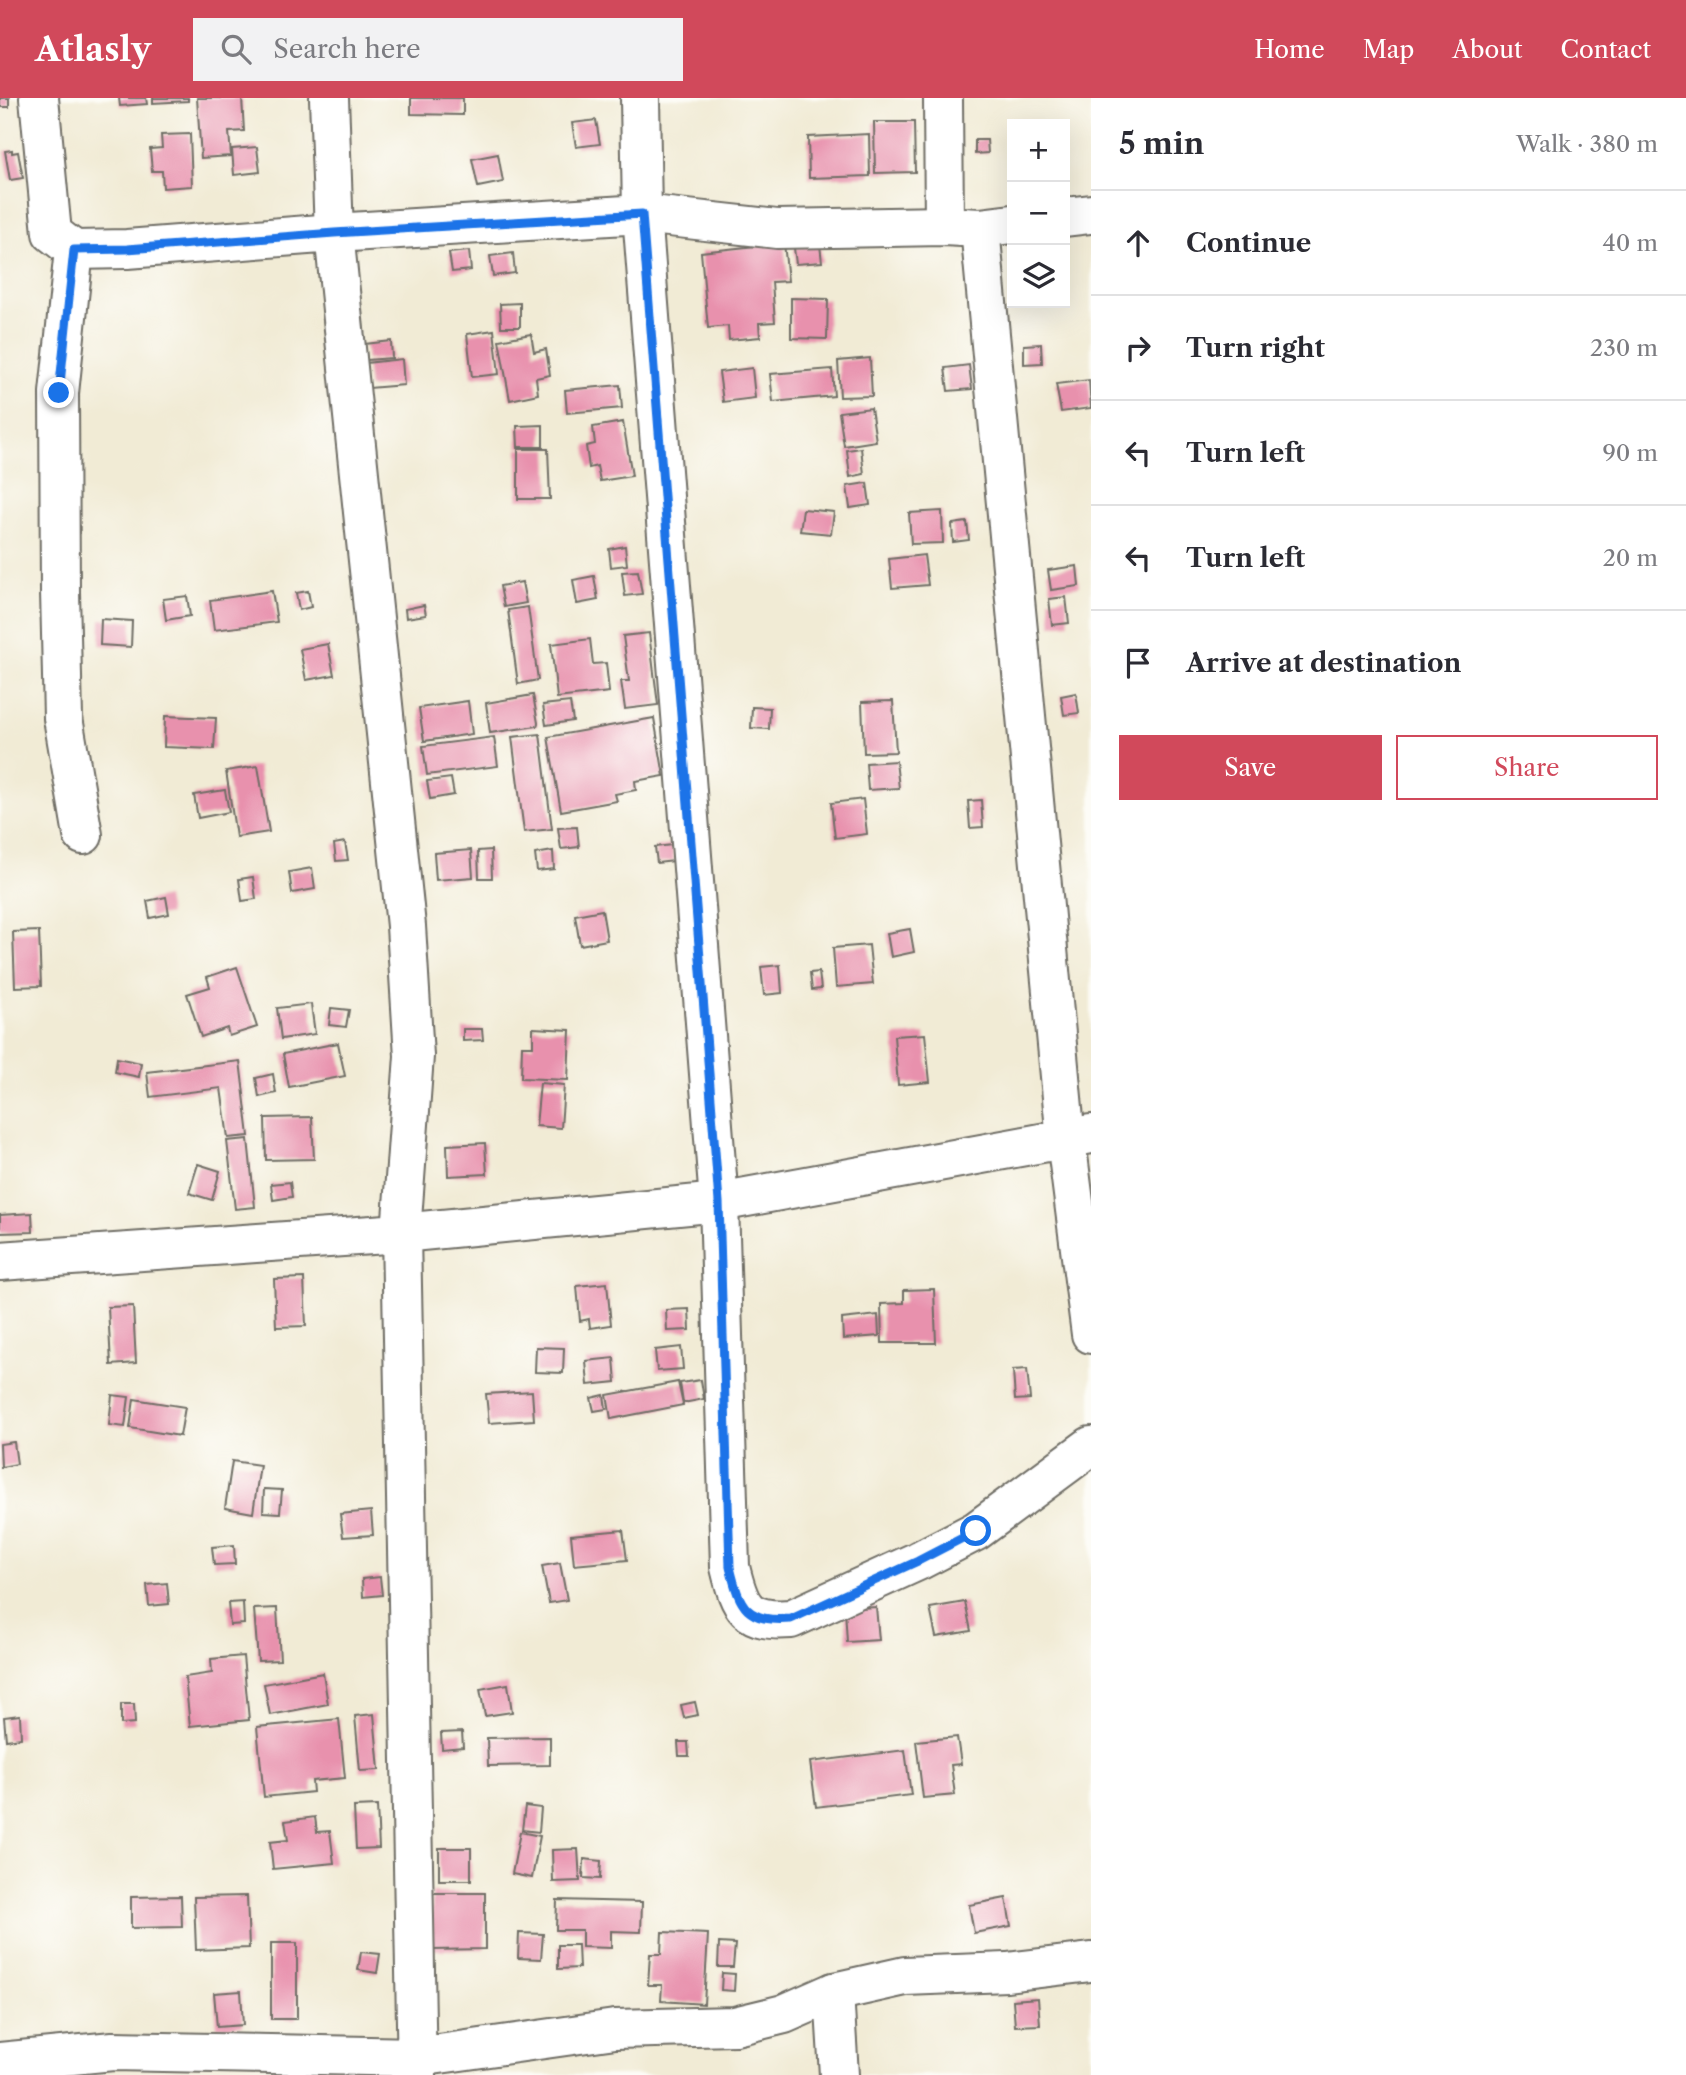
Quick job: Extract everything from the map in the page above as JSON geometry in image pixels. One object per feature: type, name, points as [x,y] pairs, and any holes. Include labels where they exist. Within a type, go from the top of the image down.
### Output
[{"type":"street","points":[[39,98],[52,233],[74,250],[127,249],[642,214],[777,229],[979,226]]},
{"type":"street","points":[[328,98],[334,233],[406,926],[414,1056],[401,1233],[418,2066]]},
{"type":"street","points":[[640,98],[642,214],[719,1202],[730,1567],[735,1590],[749,1613],[769,1621],[791,1619],[918,1561],[976,1531],[1091,1446]]},
{"type":"street","points":[[943,98],[979,226],[1079,1137],[1091,1334]]},
{"type":"street","points":[[1070,216],[1091,214]]},
{"type":"street","points":[[74,250],[59,393],[60,592],[63,718],[83,835]]},
{"type":"street","points":[[0,1261],[401,1233],[719,1202],[1079,1137]]},
{"type":"street","points":[[0,2062],[113,2051],[418,2066],[615,2029],[735,2026],[784,2014],[834,1992],[905,1976],[1007,1972],[1091,1962]]},
{"type":"street","points":[[834,1992],[839,2075]]},
{"type":"building","points":[[0,98],[9,98],[9,107],[0,107]]},
{"type":"building","points":[[119,98],[146,98],[147,104],[120,106]]},
{"type":"building","points":[[153,98],[188,98],[188,101],[153,103]]},
{"type":"building","points":[[197,98],[242,98],[244,131],[229,132],[231,156],[201,158]]},
{"type":"building","points":[[411,98],[463,98],[463,115],[411,114]]},
{"type":"building","points":[[596,120],[600,144],[576,147],[572,123]]},
{"type":"building","points":[[874,122],[914,122],[915,172],[875,173]]},
{"type":"building","points":[[190,134],[192,186],[163,188],[162,171],[152,171],[150,149],[162,148],[161,135]]},
{"type":"building","points":[[869,134],[870,176],[809,178],[808,137]]},
{"type":"building","points":[[975,140],[987,140],[988,153],[975,154]]},
{"type":"building","points":[[257,147],[260,172],[234,175],[232,149]]},
{"type":"building","points":[[12,150],[12,153],[18,152],[23,178],[10,180],[5,151]]},
{"type":"building","points":[[498,154],[503,182],[478,187],[472,159]]},
{"type":"building","points":[[784,243],[788,281],[772,282],[775,322],[759,323],[760,337],[729,340],[728,326],[708,328],[701,252]]},
{"type":"building","points":[[820,245],[822,262],[796,264],[794,248]]},
{"type":"building","points":[[469,251],[471,270],[452,272],[449,253]]},
{"type":"building","points":[[513,253],[515,273],[493,276],[490,256]]},
{"type":"building","points":[[791,298],[828,299],[827,339],[791,338]]},
{"type":"building","points":[[520,303],[520,327],[501,327],[500,304]]},
{"type":"building","points":[[494,330],[499,374],[472,377],[467,334]]},
{"type":"building","points":[[531,334],[534,352],[546,349],[550,375],[536,378],[538,394],[510,400],[499,340]]},
{"type":"building","points":[[391,341],[392,358],[367,360],[365,344]]},
{"type":"building","points":[[1041,344],[1042,363],[1024,364],[1024,345]]},
{"type":"building","points":[[870,358],[872,396],[840,397],[838,361]]},
{"type":"building","points":[[402,359],[404,385],[369,388],[366,363]]},
{"type":"building","points":[[969,365],[972,389],[948,391],[945,368]]},
{"type":"building","points":[[752,368],[755,398],[723,402],[719,372]]},
{"type":"building","points":[[832,369],[834,396],[773,402],[770,374]]},
{"type":"building","points":[[1089,380],[1091,408],[1061,412],[1056,384]]},
{"type":"building","points":[[620,385],[622,408],[567,413],[565,390]]},
{"type":"building","points":[[871,408],[876,441],[844,446],[839,412]]},
{"type":"building","points":[[623,422],[632,476],[600,481],[597,466],[589,468],[586,446],[595,444],[593,427]]},
{"type":"building","points":[[543,425],[543,447],[518,447],[517,426]]},
{"type":"building","points":[[861,448],[864,474],[850,477],[847,450]]},
{"type":"building","points":[[518,449],[548,449],[550,499],[518,499]]},
{"type":"building","points":[[867,483],[870,505],[850,508],[847,486]]},
{"type":"building","points":[[803,509],[834,512],[831,534],[800,531]]},
{"type":"building","points":[[942,511],[943,543],[911,544],[909,513]]},
{"type":"building","points":[[967,522],[969,540],[953,542],[952,524]]},
{"type":"building","points":[[625,546],[627,565],[611,567],[609,549]]},
{"type":"building","points":[[924,555],[928,585],[892,588],[889,559]]},
{"type":"building","points":[[1077,566],[1079,586],[1051,590],[1048,570]]},
{"type":"building","points":[[638,571],[642,594],[625,596],[622,572]]},
{"type":"building","points":[[594,576],[598,600],[577,604],[573,580]]},
{"type":"building","points":[[522,582],[526,603],[504,607],[500,586]]},
{"type":"building","points":[[272,591],[277,622],[214,630],[210,600]]},
{"type":"building","points":[[308,591],[311,607],[299,610],[296,593]]},
{"type":"building","points":[[187,596],[190,616],[166,620],[163,599]]},
{"type":"building","points":[[1066,597],[1069,623],[1052,625],[1049,599]]},
{"type":"building","points":[[424,605],[426,615],[406,618],[405,609]]},
{"type":"building","points":[[528,607],[538,680],[518,684],[508,610]]},
{"type":"building","points":[[101,619],[132,621],[131,647],[100,645]]},
{"type":"building","points":[[649,633],[658,705],[625,709],[621,681],[629,681],[623,636]]},
{"type":"building","points":[[590,639],[593,664],[606,663],[609,692],[557,698],[551,644]]},
{"type":"building","points":[[328,644],[334,675],[306,680],[300,649]]},
{"type":"building","points":[[1076,693],[1079,713],[1064,715],[1061,696]]},
{"type":"building","points":[[533,695],[537,726],[490,733],[486,703]]},
{"type":"building","points":[[468,701],[472,734],[424,741],[419,708]]},
{"type":"building","points":[[893,701],[896,752],[864,753],[862,702]]},
{"type":"building","points":[[570,702],[573,721],[546,725],[543,705]]},
{"type":"building","points":[[752,707],[770,708],[769,729],[751,728]]},
{"type":"building","points":[[165,716],[216,718],[214,749],[164,747]]},
{"type":"building","points":[[654,718],[664,776],[635,781],[636,790],[615,794],[617,801],[561,811],[548,737]]},
{"type":"building","points":[[540,734],[552,829],[524,832],[512,737]]},
{"type":"building","points":[[494,737],[498,766],[427,775],[423,746]]},
{"type":"building","points":[[896,761],[899,788],[868,790],[866,763]]},
{"type":"building","points":[[258,766],[269,832],[236,837],[226,771]]},
{"type":"building","points":[[451,778],[454,795],[430,799],[427,781]]},
{"type":"building","points":[[225,790],[229,812],[198,818],[194,795]]},
{"type":"building","points":[[863,799],[867,834],[835,838],[831,803]]},
{"type":"building","points":[[981,800],[983,827],[970,828],[968,801]]},
{"type":"building","points":[[577,827],[579,847],[561,849],[558,828]]},
{"type":"building","points":[[345,842],[348,860],[336,861],[334,844]]},
{"type":"building","points":[[672,845],[674,861],[657,863],[655,847]]},
{"type":"building","points":[[471,850],[473,877],[436,880],[434,853]]},
{"type":"building","points":[[491,850],[492,878],[479,878],[478,851]]},
{"type":"building","points":[[553,851],[554,869],[537,871],[535,854]]},
{"type":"building","points":[[312,868],[315,889],[292,893],[289,872]]},
{"type":"building","points":[[253,877],[256,899],[242,901],[239,879]]},
{"type":"building","points":[[166,897],[169,914],[150,918],[147,901]]},
{"type":"building","points":[[602,910],[607,940],[580,945],[575,915]]},
{"type":"building","points":[[910,929],[914,952],[891,957],[887,933]]},
{"type":"building","points":[[39,931],[41,986],[15,987],[13,932]]},
{"type":"building","points":[[869,945],[873,984],[836,987],[833,948]]},
{"type":"building","points":[[780,965],[782,993],[764,995],[761,967]]},
{"type":"building","points":[[237,967],[257,1027],[229,1036],[227,1028],[201,1037],[187,994],[210,987],[207,977]]},
{"type":"building","points":[[819,972],[821,989],[812,990],[810,973]]},
{"type":"building","points":[[311,1004],[315,1034],[281,1039],[277,1008]]},
{"type":"building","points":[[331,1008],[349,1010],[346,1027],[329,1025]]},
{"type":"building","points":[[533,1028],[570,1030],[568,1080],[521,1078],[522,1046],[533,1046]]},
{"type":"building","points":[[463,1029],[482,1029],[483,1040],[463,1041]]},
{"type":"building","points":[[925,1034],[930,1082],[898,1085],[894,1036]]},
{"type":"building","points":[[338,1043],[345,1076],[289,1087],[283,1054]]},
{"type":"building","points":[[117,1058],[141,1063],[139,1077],[115,1072]]},
{"type":"building","points":[[240,1061],[249,1136],[228,1138],[221,1088],[150,1097],[147,1072]]},
{"type":"building","points":[[273,1074],[276,1093],[259,1097],[256,1078]]},
{"type":"building","points":[[540,1083],[564,1085],[561,1128],[536,1126]]},
{"type":"building","points":[[312,1117],[314,1159],[266,1160],[265,1118]]},
{"type":"building","points":[[248,1139],[255,1207],[235,1209],[227,1141]]},
{"type":"building","points":[[485,1143],[487,1174],[448,1176],[447,1145]]},
{"type":"building","points":[[198,1164],[220,1171],[212,1200],[189,1193]]},
{"type":"building","points":[[290,1182],[292,1197],[273,1200],[271,1184]]},
{"type":"building","points":[[32,1213],[33,1232],[0,1233],[0,1215]]},
{"type":"building","points":[[304,1278],[306,1326],[276,1327],[274,1279]]},
{"type":"building","points":[[607,1283],[611,1325],[590,1328],[589,1319],[580,1321],[577,1286]]},
{"type":"building","points":[[934,1289],[936,1343],[882,1343],[881,1304],[904,1303],[904,1290]]},
{"type":"building","points":[[133,1306],[136,1363],[111,1365],[108,1307]]},
{"type":"building","points":[[689,1309],[690,1330],[667,1331],[666,1310]]},
{"type":"building","points":[[878,1315],[879,1336],[843,1339],[842,1319]]},
{"type":"building","points":[[536,1347],[564,1348],[563,1373],[535,1372]]},
{"type":"building","points":[[681,1347],[683,1369],[657,1371],[655,1350]]},
{"type":"building","points":[[614,1358],[616,1382],[588,1385],[586,1361]]},
{"type":"building","points":[[1027,1369],[1030,1399],[1015,1400],[1013,1370]]},
{"type":"building","points":[[701,1380],[704,1399],[683,1403],[680,1383]]},
{"type":"building","points":[[678,1382],[683,1405],[611,1419],[607,1395]]},
{"type":"building","points":[[532,1391],[534,1420],[489,1423],[486,1394]]},
{"type":"building","points":[[112,1395],[129,1397],[125,1427],[109,1425]]},
{"type":"building","points":[[604,1395],[606,1409],[594,1411],[591,1398]]},
{"type":"building","points":[[134,1399],[185,1407],[180,1436],[130,1428]]},
{"type":"building","points":[[14,1442],[17,1464],[1,1467],[0,1444]]},
{"type":"building","points":[[232,1461],[260,1465],[253,1513],[225,1508]]},
{"type":"building","points":[[264,1489],[282,1490],[280,1513],[263,1512]]},
{"type":"building","points":[[371,1511],[373,1535],[343,1537],[340,1514]]},
{"type":"building","points":[[623,1530],[627,1560],[574,1565],[571,1535]]},
{"type":"building","points":[[234,1545],[235,1564],[214,1565],[212,1547]]},
{"type":"building","points":[[560,1563],[567,1600],[549,1603],[542,1566]]},
{"type":"building","points":[[380,1577],[382,1595],[363,1597],[362,1579]]},
{"type":"building","points":[[167,1583],[169,1604],[149,1606],[147,1585]]},
{"type":"building","points":[[243,1602],[244,1624],[230,1625],[228,1603]]},
{"type":"building","points":[[965,1602],[971,1631],[936,1637],[930,1608]]},
{"type":"building","points":[[876,1607],[879,1640],[847,1642],[845,1609]]},
{"type":"building","points":[[277,1608],[280,1660],[258,1661],[254,1609]]},
{"type":"building","points":[[243,1656],[249,1720],[190,1726],[185,1677],[212,1673],[211,1659]]},
{"type":"building","points":[[323,1673],[328,1704],[270,1715],[264,1684]]},
{"type":"building","points":[[508,1684],[512,1712],[485,1716],[480,1689]]},
{"type":"building","points":[[695,1702],[698,1715],[684,1718],[681,1705]]},
{"type":"building","points":[[121,1704],[134,1704],[135,1723],[121,1724]]},
{"type":"building","points":[[374,1714],[379,1770],[360,1771],[355,1716]]},
{"type":"building","points":[[20,1715],[21,1738],[6,1740],[4,1717]]},
{"type":"building","points":[[339,1719],[345,1778],[312,1781],[313,1792],[264,1797],[257,1727]]},
{"type":"building","points":[[462,1732],[463,1747],[442,1749],[441,1733]]},
{"type":"building","points":[[550,1737],[550,1765],[488,1766],[487,1738]]},
{"type":"building","points":[[957,1737],[961,1764],[951,1765],[955,1795],[923,1798],[916,1741]]},
{"type":"building","points":[[678,1742],[688,1742],[689,1756],[679,1756]]},
{"type":"building","points":[[905,1750],[911,1795],[816,1807],[810,1762]]},
{"type":"building","points":[[377,1806],[379,1848],[356,1849],[354,1807]]},
{"type":"building","points":[[525,1806],[541,1808],[539,1832],[522,1830]]},
{"type":"building","points":[[315,1817],[317,1832],[330,1831],[334,1863],[273,1869],[270,1842],[288,1840],[285,1821]]},
{"type":"building","points":[[520,1832],[540,1836],[532,1878],[512,1874]]},
{"type":"building","points":[[439,1848],[471,1848],[471,1880],[439,1880]]},
{"type":"building","points":[[578,1849],[580,1881],[553,1882],[552,1850]]},
{"type":"building","points":[[584,1859],[601,1861],[600,1879],[583,1878]]},
{"type":"building","points":[[432,1893],[485,1893],[485,1949],[432,1950]]},
{"type":"building","points":[[181,1896],[182,1927],[131,1928],[131,1897]]},
{"type":"building","points":[[247,1896],[249,1948],[196,1950],[194,1897]]},
{"type":"building","points":[[1006,1898],[1011,1926],[974,1933],[969,1905]]},
{"type":"building","points":[[557,1900],[642,1902],[641,1932],[611,1931],[611,1948],[582,1947],[582,1930],[556,1930]]},
{"type":"building","points":[[662,1932],[708,1934],[704,2004],[661,2001],[662,1985],[648,1985],[650,1954],[661,1954]]},
{"type":"building","points":[[519,1933],[543,1934],[541,1959],[518,1958]]},
{"type":"building","points":[[271,1943],[297,1943],[297,2019],[271,2019]]},
{"type":"building","points":[[719,1943],[735,1944],[733,1967],[718,1967]]},
{"type":"building","points":[[558,1945],[578,1945],[579,1968],[558,1969]]},
{"type":"building","points":[[361,1952],[380,1954],[377,1973],[358,1970]]},
{"type":"building","points":[[722,1973],[735,1974],[734,1991],[721,1990]]},
{"type":"building","points":[[241,1991],[243,2025],[217,2027],[214,1993]]},
{"type":"building","points":[[1038,1998],[1040,2025],[1015,2026],[1013,2000]]},
{"type":"route","points":[[59,393],[74,250],[127,249],[642,214],[719,1202],[730,1567],[735,1590],[749,1613],[769,1621],[791,1619],[918,1561],[976,1531]]}]
